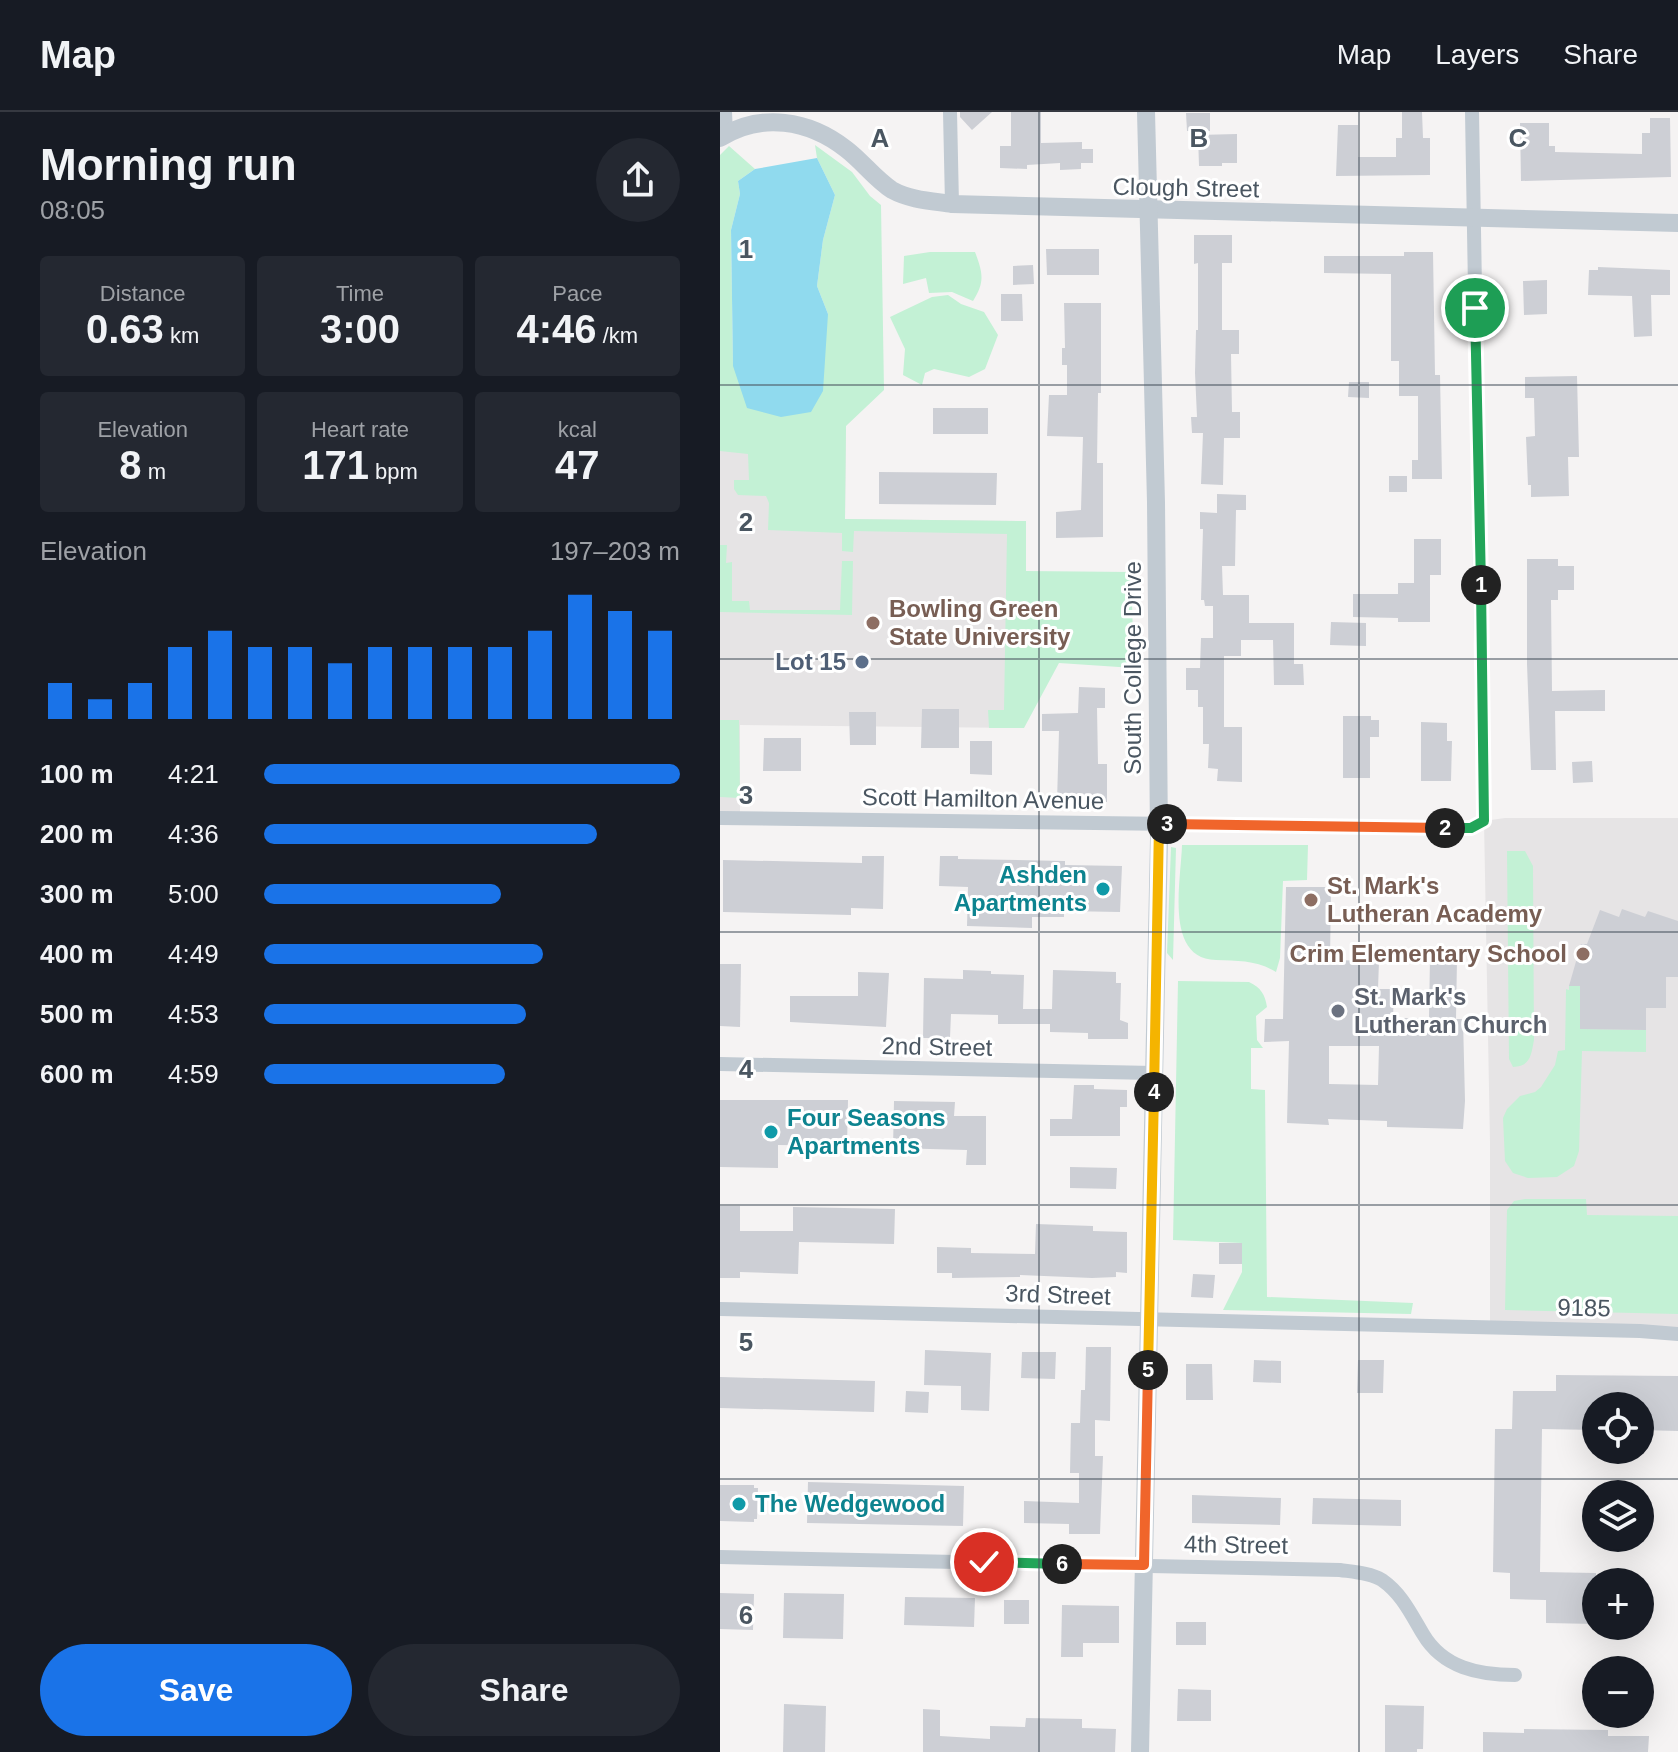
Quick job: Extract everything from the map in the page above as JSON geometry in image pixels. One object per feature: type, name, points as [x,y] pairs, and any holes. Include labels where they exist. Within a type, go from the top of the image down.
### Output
[{"type":"street","points":[[723,136],[725,112]]},
{"type":"street","points":[[950,112],[952,204]]},
{"type":"street","name":"South College Drive","points":[[1140,1752],[1159,824],[1156,502],[1146,112]]},
{"type":"street","points":[[1472,112],[1473,217]]},
{"type":"street","name":"Clough Street","points":[[723,136],[754,123],[776,121],[801,125],[825,134],[899,194],[952,204],[1678,223]]},
{"type":"street","name":"Scott Hamilton Avenue","points":[[720,818],[1471,828],[1484,821],[1473,217]]},
{"type":"street","name":"2nd Street","points":[[720,1064],[1154,1073]]},
{"type":"street","name":"3rd Street","points":[[720,1309],[1490,1328]]},
{"type":"street","name":"9185","points":[[1490,1328],[1678,1334]]},
{"type":"street","name":"4th Street","points":[[720,1557],[1144,1565],[1364,1573],[1380,1579],[1396,1592],[1437,1653],[1475,1673],[1515,1675]]},
{"type":"shaded area","name":"Bowling Green State University","points":[[720,291],[726,425],[846,426],[845,519],[1026,521],[1024,728],[740,725],[740,818],[720,818]]},
{"type":"shaded area","name":"Crim Elementary School","points":[[1505,818],[1678,818],[1678,1334],[1490,1328],[1484,821]]},
{"type":"green space","points":[[815,145],[852,172],[881,205],[884,390],[846,426],[845,519],[1026,521],[1026,571],[1131,572],[1134,668],[1059,663],[1024,728],[989,728],[988,710],[1004,710],[1007,534],[854,531],[853,552],[842,551],[842,533],[768,530],[769,503],[766,496],[738,495],[734,489],[734,480],[749,480],[748,454],[720,451],[720,155],[729,146],[755,169],[738,181],[740,194],[731,230],[733,366],[828,314],[817,286],[823,240],[835,195],[817,158]]},
{"type":"green space","points":[[930,252],[975,252],[982,277],[973,301],[952,292],[929,293],[926,278],[903,284],[904,256]]},
{"type":"green space","points":[[948,295],[961,304],[984,312],[998,335],[985,369],[969,377],[934,369],[925,373],[922,385],[903,375],[905,349],[890,317],[932,297]]},
{"type":"green space","points":[[720,545],[727,545],[726,563],[732,562],[732,601],[749,601],[750,610],[840,610],[842,561],[853,561],[852,615],[720,612]]},
{"type":"green space","points":[[720,720],[739,720],[740,798],[720,797]]},
{"type":"green space","points":[[1182,845],[1308,845],[1307,880],[1283,881],[1280,958],[1276,972],[1254,963],[1200,956],[1189,947],[1179,916]]},
{"type":"green space","points":[[1171,847],[1176,848],[1173,960],[1167,953]]},
{"type":"green space","points":[[1507,851],[1525,851],[1533,866],[1534,1040],[1527,1062],[1513,1067],[1509,1059]]},
{"type":"green space","points":[[1178,981],[1249,982],[1265,998],[1267,1007],[1256,1016],[1257,1040],[1263,1048],[1251,1048],[1251,1089],[1265,1090],[1267,1297],[1413,1303],[1411,1314],[1223,1310],[1242,1272],[1242,1243],[1173,1240]]},
{"type":"green space","points":[[1569,985],[1580,985],[1580,1029],[1646,1030],[1646,1052],[1582,1051],[1579,1151],[1574,1166],[1557,1177],[1528,1178],[1513,1173],[1505,1161],[1503,1118],[1520,1096],[1541,1087],[1555,1065],[1558,1051],[1565,1050],[1566,989],[1569,990]]},
{"type":"green space","points":[[1586,1199],[1587,1215],[1678,1216],[1678,1314],[1505,1310],[1507,1210],[1514,1201]]},
{"type":"water","points":[[817,158],[835,195],[823,240],[817,286],[828,314],[823,391],[811,412],[781,417],[747,408],[733,366],[731,230],[740,194],[738,181],[755,169]]},
{"type":"building","points":[[960,112],[992,112],[972,130],[960,117]]},
{"type":"building","points":[[1011,112],[1041,112],[1041,143],[1082,142],[1082,149],[1093,149],[1093,163],[1081,163],[1081,169],[1060,170],[1060,163],[1027,165],[1027,169],[1000,168],[1000,146],[1011,146]]},
{"type":"building","points":[[1402,112],[1422,112],[1423,138],[1430,138],[1430,175],[1336,176],[1338,125],[1358,125],[1358,157],[1396,157],[1396,138],[1402,138]]},
{"type":"building","points":[[1186,113],[1210,113],[1210,131],[1187,131]]},
{"type":"building","points":[[1650,118],[1670,118],[1671,177],[1521,181],[1520,123],[1549,123],[1549,146],[1555,146],[1555,152],[1642,154],[1642,133],[1650,133]]},
{"type":"building","points":[[1237,134],[1237,163],[1199,166],[1198,135]]},
{"type":"building","points":[[1194,235],[1232,235],[1232,263],[1222,263],[1222,330],[1239,330],[1239,354],[1231,354],[1232,412],[1240,412],[1240,438],[1224,438],[1223,485],[1201,484],[1203,433],[1192,433],[1191,417],[1197,417],[1195,373],[1198,330],[1198,263],[1194,264]]},
{"type":"building","points":[[1046,249],[1099,249],[1099,275],[1047,275]]},
{"type":"building","points":[[1404,252],[1433,252],[1435,375],[1440,375],[1442,479],[1412,479],[1412,460],[1418,460],[1418,396],[1399,396],[1399,361],[1391,361],[1391,274],[1324,273],[1324,256],[1404,256]]},
{"type":"building","points":[[1033,265],[1034,284],[1013,285],[1013,266]]},
{"type":"building","points":[[1598,267],[1670,270],[1670,295],[1651,295],[1652,336],[1634,337],[1632,296],[1588,295],[1589,270],[1598,270]]},
{"type":"building","points":[[1547,280],[1547,314],[1524,315],[1523,281]]},
{"type":"building","points":[[1001,294],[1022,294],[1023,321],[1001,321]]},
{"type":"building","points":[[1064,303],[1101,303],[1097,463],[1103,463],[1103,537],[1056,538],[1056,512],[1081,510],[1083,437],[1047,436],[1049,395],[1067,395],[1067,365],[1062,365],[1062,348],[1065,348]]},
{"type":"building","points":[[1577,376],[1579,457],[1568,457],[1569,496],[1531,497],[1526,437],[1535,436],[1534,398],[1525,398],[1525,377]]},
{"type":"building","points":[[1349,382],[1369,382],[1369,398],[1348,397]]},
{"type":"building","points":[[933,408],[988,408],[988,434],[933,434]]},
{"type":"building","points":[[879,472],[997,473],[996,505],[879,504]]},
{"type":"building","points":[[1389,476],[1407,476],[1407,492],[1389,492]]},
{"type":"building","points":[[1217,494],[1246,495],[1246,510],[1236,510],[1235,566],[1222,566],[1223,595],[1249,595],[1249,623],[1294,623],[1294,664],[1303,664],[1304,685],[1274,685],[1273,640],[1241,640],[1241,656],[1224,656],[1224,727],[1242,727],[1242,782],[1217,781],[1218,769],[1208,768],[1209,744],[1203,744],[1203,707],[1198,707],[1198,690],[1186,690],[1186,668],[1200,668],[1201,638],[1213,638],[1213,606],[1205,606],[1204,600],[1201,600],[1203,529],[1200,529],[1200,512],[1217,513]]},
{"type":"building","points":[[1414,539],[1441,539],[1441,575],[1430,575],[1430,622],[1353,617],[1353,594],[1398,594],[1398,583],[1414,583]]},
{"type":"building","points":[[1527,559],[1558,559],[1558,566],[1574,566],[1574,590],[1558,590],[1558,600],[1551,600],[1552,691],[1605,690],[1605,711],[1555,711],[1556,770],[1531,770]]},
{"type":"building","points":[[1331,622],[1366,623],[1366,646],[1330,645]]},
{"type":"building","points":[[1079,687],[1105,688],[1105,708],[1097,708],[1098,764],[1107,764],[1107,802],[1057,802],[1059,731],[1042,731],[1042,714],[1078,713]]},
{"type":"building","points":[[922,709],[959,709],[959,748],[921,748]]},
{"type":"building","points":[[849,712],[876,712],[876,745],[850,745]]},
{"type":"building","points":[[1343,716],[1371,716],[1371,720],[1379,720],[1379,737],[1370,737],[1370,778],[1343,778]]},
{"type":"building","points":[[1421,722],[1447,723],[1447,741],[1452,741],[1451,781],[1421,781]]},
{"type":"building","points":[[764,738],[801,738],[801,771],[763,771]]},
{"type":"building","points":[[970,741],[992,741],[992,775],[970,774]]},
{"type":"building","points":[[1592,761],[1593,782],[1573,783],[1572,762]]},
{"type":"building","points":[[862,856],[884,856],[883,909],[851,908],[851,915],[723,912],[723,860],[862,863]]},
{"type":"building","points":[[940,856],[1122,866],[1120,912],[1064,911],[1064,917],[1032,917],[1032,928],[967,926],[968,887],[939,886]]},
{"type":"building","name":"St. Mark's Lutheran Church","points":[[1286,887],[1331,887],[1330,960],[1379,961],[1378,989],[1394,989],[1393,1018],[1429,1018],[1430,957],[1457,958],[1456,1019],[1463,1019],[1463,1129],[1387,1127],[1387,1121],[1328,1119],[1329,1125],[1287,1123],[1289,1041],[1264,1042],[1265,1019],[1283,1019]],"holes":[[[1329,1046],[1379,1046],[1378,1085],[1329,1084]]]},
{"type":"building","points":[[1622,909],[1645,917],[1648,911],[1678,921],[1678,977],[1666,977],[1666,1008],[1646,1008],[1646,1030],[1580,1029],[1580,986],[1569,986],[1581,944],[1587,944],[1600,910],[1619,917]]},
{"type":"building","points":[[720,964],[741,964],[740,1027],[720,1026]]},
{"type":"building","points":[[963,970],[1024,975],[1023,1009],[1052,1009],[1053,970],[1116,972],[1116,983],[1121,983],[1120,1020],[1128,1023],[1128,1039],[1088,1039],[1088,1033],[1050,1032],[1050,1024],[998,1024],[998,1015],[951,1014],[950,1038],[923,1038],[924,978],[963,979]]},
{"type":"building","points":[[858,972],[889,973],[886,1027],[790,1022],[790,996],[858,996]]},
{"type":"building","points":[[1074,1085],[1127,1090],[1127,1107],[1120,1107],[1120,1136],[1050,1136],[1050,1119],[1072,1119]]},
{"type":"building","points":[[720,1100],[848,1100],[847,1146],[778,1145],[778,1168],[720,1167]]},
{"type":"building","points":[[894,1101],[955,1102],[954,1116],[986,1116],[986,1165],[966,1165],[967,1150],[893,1148]]},
{"type":"building","points":[[1070,1167],[1117,1168],[1116,1189],[1070,1188]]},
{"type":"building","points":[[720,1206],[740,1206],[740,1231],[793,1231],[793,1207],[895,1209],[894,1244],[799,1242],[798,1274],[740,1272],[740,1278],[720,1278]]},
{"type":"building","points":[[1036,1224],[1093,1226],[1093,1231],[1127,1232],[1127,1273],[1116,1272],[1116,1277],[1092,1278],[1020,1275],[952,1278],[952,1273],[937,1273],[937,1247],[971,1248],[971,1253],[1035,1254]]},
{"type":"building","points":[[1219,1243],[1242,1243],[1242,1264],[1219,1264]]},
{"type":"building","points":[[1193,1274],[1215,1275],[1213,1298],[1191,1297]]},
{"type":"building","points":[[1086,1347],[1111,1347],[1110,1421],[1095,1420],[1095,1456],[1103,1456],[1100,1534],[1069,1534],[1069,1524],[1024,1523],[1024,1501],[1079,1503],[1079,1473],[1070,1473],[1071,1423],[1080,1423]]},
{"type":"building","points":[[925,1350],[991,1353],[989,1411],[961,1410],[961,1386],[924,1385]]},
{"type":"building","points":[[1022,1352],[1056,1352],[1055,1379],[1021,1378]]},
{"type":"building","points":[[1254,1360],[1281,1361],[1281,1383],[1253,1382]]},
{"type":"building","points":[[1358,1360],[1384,1360],[1383,1393],[1357,1393]]},
{"type":"building","points":[[1186,1364],[1212,1364],[1213,1400],[1186,1400]]},
{"type":"building","points":[[1556,1375],[1678,1376],[1678,1431],[1654,1430],[1654,1392],[1582,1392],[1582,1430],[1542,1429],[1540,1572],[1582,1573],[1582,1624],[1546,1623],[1546,1600],[1510,1599],[1510,1573],[1493,1572],[1495,1429],[1512,1429],[1513,1391],[1556,1391]]},
{"type":"building","points":[[720,1377],[875,1381],[874,1412],[720,1408]]},
{"type":"building","points":[[906,1391],[929,1392],[928,1413],[905,1412]]},
{"type":"building","points":[[808,1482],[964,1486],[963,1526],[807,1523]]},
{"type":"building","name":"The Wedgewood","points":[[720,1485],[754,1485],[758,1488],[757,1519],[754,1522],[720,1521]]},
{"type":"building","points":[[1192,1495],[1281,1498],[1280,1525],[1192,1523]]},
{"type":"building","points":[[1313,1498],[1401,1500],[1401,1526],[1312,1524]]},
{"type":"building","points":[[720,1593],[754,1594],[753,1630],[720,1629]]},
{"type":"building","points":[[784,1593],[844,1594],[843,1639],[783,1638]]},
{"type":"building","points":[[905,1597],[975,1598],[974,1627],[904,1625]]},
{"type":"building","points":[[1004,1600],[1029,1600],[1029,1624],[1004,1624]]},
{"type":"building","points":[[1062,1605],[1119,1606],[1119,1643],[1083,1643],[1083,1657],[1061,1657]]},
{"type":"building","points":[[1176,1622],[1206,1622],[1206,1645],[1176,1645]]},
{"type":"building","points":[[1178,1689],[1211,1690],[1211,1721],[1177,1721]]},
{"type":"building","points":[[784,1704],[826,1706],[825,1752],[783,1752]]},
{"type":"building","points":[[1385,1705],[1424,1706],[1423,1749],[1417,1749],[1417,1752],[1385,1752]]},
{"type":"building","points":[[923,1709],[940,1710],[940,1736],[990,1739],[990,1726],[1025,1727],[1026,1718],[1082,1719],[1082,1728],[1116,1729],[1115,1752],[923,1752]]},
{"type":"building","points":[[1524,1729],[1608,1730],[1608,1736],[1649,1736],[1648,1752],[1483,1752],[1483,1732],[1524,1733]]},
{"type":"place","name":"Bowling Green State University","points":[[873,623]]},
{"type":"place","name":"Lot 15","points":[[862,662]]},
{"type":"place","name":"Ashden Apartments","points":[[1103,889]]},
{"type":"place","name":"St. Mark's Lutheran Academy","points":[[1311,900]]},
{"type":"place","name":"Crim Elementary School","points":[[1583,954]]},
{"type":"place","name":"St. Mark's Lutheran Church","points":[[1338,1011]]},
{"type":"place","name":"Four Seasons Apartments","points":[[771,1132]]},
{"type":"place","name":"The Wedgewood","points":[[739,1504]]},
{"type":"route","points":[[984,1562],[1144,1565],[1159,824],[1471,828],[1484,821],[1475,308]]}]
